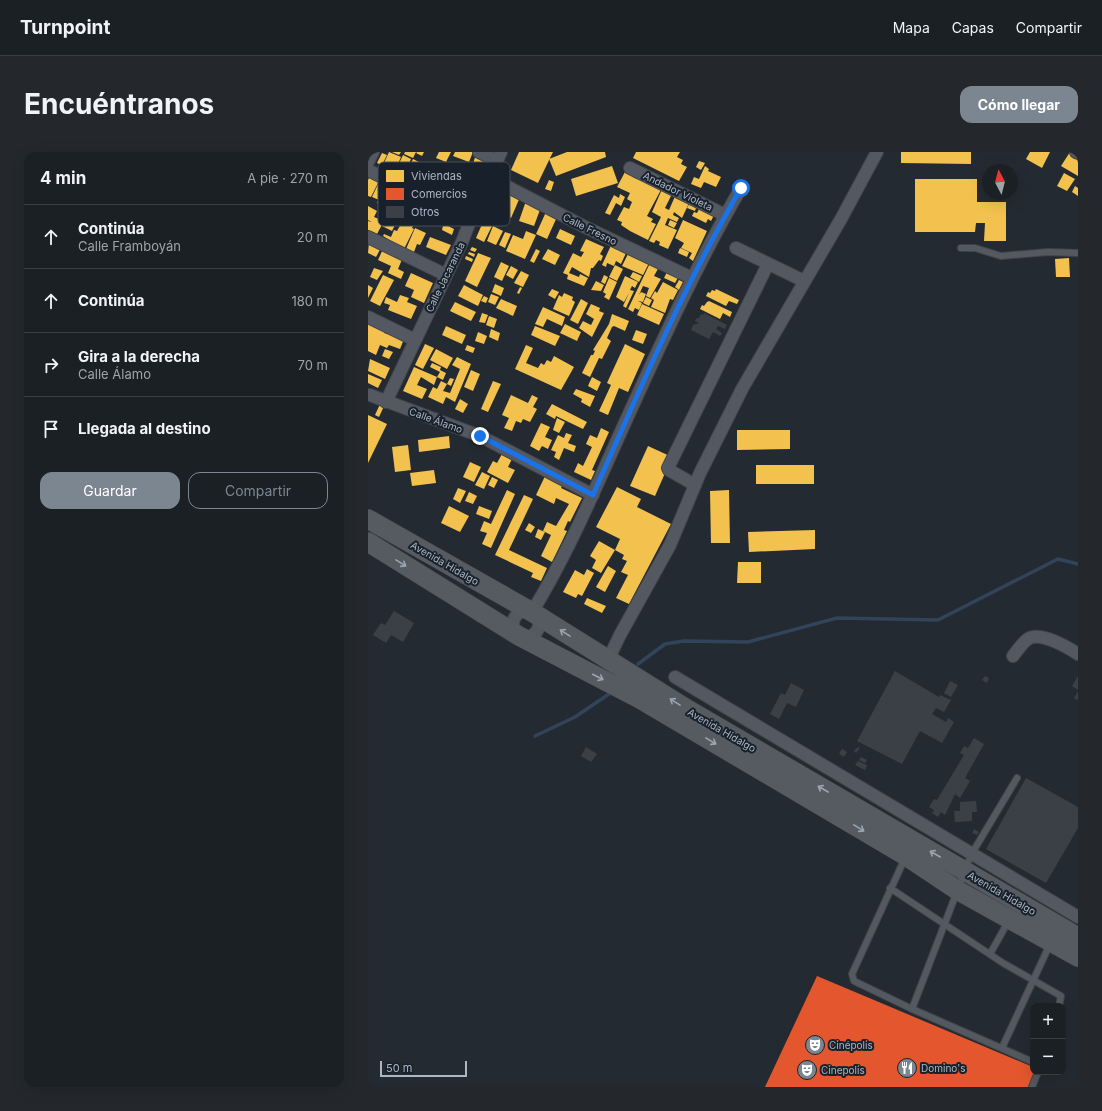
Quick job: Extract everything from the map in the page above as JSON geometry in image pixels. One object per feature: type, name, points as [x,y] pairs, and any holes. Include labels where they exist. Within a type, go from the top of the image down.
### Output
[{"type":"main road","name":"Avenida Hidalgo","points":[[368,519],[532,612],[687,710],[967,863],[1078,937]]},
{"type":"main road","name":"Avenida Hidalgo","points":[[368,542],[519,636],[640,699],[906,856],[957,890],[1078,957]]},
{"type":"street","points":[[368,162],[373,152]]},
{"type":"street","points":[[479,152],[499,156]]},
{"type":"street","points":[[608,660],[620,634],[670,545],[695,485],[742,389],[877,152]]},
{"type":"street","name":"Andador Violeta","points":[[630,168],[725,215]]},
{"type":"street","points":[[368,170],[378,175]]},
{"type":"street","name":"Calle Fresno","points":[[510,188],[585,227],[692,278]]},
{"type":"street","points":[[532,612],[593,495],[663,338],[692,278],[741,188]]},
{"type":"street","name":"Calle Jacaranda","points":[[386,402],[462,242],[468,226]]},
{"type":"street","points":[[368,237],[446,275]]},
{"type":"street","points":[[736,248],[804,282]]},
{"type":"street","points":[[695,485],[668,468],[768,264]]},
{"type":"street","points":[[368,317],[415,340]]},
{"type":"street","name":"Calle Álamo","points":[[370,394],[386,402],[480,436],[593,495]]},
{"type":"street","points":[[522,612],[532,612],[539,621],[537,632],[530,638],[519,636],[512,627],[513,618],[522,612]]},
{"type":"street","points":[[1013,656],[1028,639],[1040,636],[1066,646],[1078,654]]},
{"type":"street","points":[[675,677],[833,770],[967,863],[1078,917]]},
{"type":"lane","points":[[962,248],[975,248],[1001,256],[1048,252],[1078,253]]},
{"type":"lane","points":[[912,1009],[967,863],[1018,778]]},
{"type":"lane","points":[[906,856],[890,888],[852,974],[854,981],[912,1009],[1030,1061]]},
{"type":"lane","points":[[890,888],[990,954],[1061,996],[1060,1003]]},
{"type":"lane","points":[[990,954],[1010,918]]},
{"type":"lane","points":[[1002,1048],[1052,942]]},
{"type":"lane","points":[[1032,1087],[1037,1075]]},
{"type":"building: Viviendas","points":[[389,152],[401,157],[399,162],[384,162]]},
{"type":"building: Viviendas","points":[[392,152],[401,152],[399,155]]},
{"type":"building: Viviendas","points":[[405,152],[416,152],[413,158],[404,154]]},
{"type":"building: Viviendas","points":[[424,152],[422,156],[416,153]]},
{"type":"building: Viviendas","points":[[439,152],[451,152],[446,162],[436,158]]},
{"type":"building: Viviendas","points":[[455,152],[473,152],[469,162],[453,156]]},
{"type":"building: Viviendas","points":[[519,152],[553,152],[538,183],[511,170]]},
{"type":"building: Viviendas","points":[[567,152],[605,152],[606,157],[556,176],[549,159]]},
{"type":"building: Viviendas","points":[[636,152],[680,152],[677,157],[683,160],[681,164],[687,167],[679,181],[633,158]]},
{"type":"building: Viviendas","points":[[901,152],[971,152],[971,164],[901,163]]},
{"type":"building: Viviendas","points":[[1030,152],[1050,152],[1042,168],[1026,159]]},
{"type":"building: Viviendas","points":[[1070,152],[1078,156],[1078,176],[1061,166]]},
{"type":"building: Viviendas","points":[[382,153],[387,155],[384,162],[377,163]]},
{"type":"building: Viviendas","points":[[476,154],[489,159],[488,162],[474,162]]},
{"type":"building: Viviendas","points":[[403,155],[411,159],[410,162],[400,162]]},
{"type":"building: Viviendas","points":[[413,159],[419,162],[412,162]]},
{"type":"building: Viviendas","points":[[699,161],[705,163],[701,170],[696,167]]},
{"type":"building: Viviendas","points":[[612,166],[618,183],[576,196],[571,179]]},
{"type":"building: Viviendas","points":[[705,166],[709,169],[708,171],[721,177],[716,187],[704,182],[701,188],[691,184],[694,177],[699,179]]},
{"type":"building: Viviendas","points":[[626,170],[635,174],[633,177],[637,179],[639,176],[649,180],[647,183],[652,186],[654,182],[663,186],[647,216],[653,219],[651,222],[656,224],[648,240],[630,231],[621,225],[622,222],[617,220],[624,207],[629,209],[632,202],[627,199],[630,193],[617,187]]},
{"type":"building: Viviendas","points":[[372,172],[378,175],[378,183],[371,197],[368,196],[368,180]]},
{"type":"building: Viviendas","points":[[1064,173],[1075,179],[1067,191],[1057,186]]},
{"type":"building: Viviendas","points":[[915,179],[977,179],[977,202],[1006,202],[1006,241],[984,241],[985,223],[976,223],[975,232],[915,232]]},
{"type":"building: Viviendas","points":[[549,180],[554,182],[551,191],[545,189]]},
{"type":"building: Viviendas","points":[[378,184],[378,200],[372,197]]},
{"type":"building: Viviendas","points":[[1075,186],[1078,188],[1078,196],[1072,192]]},
{"type":"building: Viviendas","points":[[663,187],[673,192],[665,208],[669,210],[676,194],[691,199],[682,218],[674,212],[673,215],[679,218],[677,222],[668,218],[665,225],[677,230],[668,249],[659,245],[660,242],[656,240],[654,243],[649,241],[661,217],[652,212]]},
{"type":"building: Viviendas","points":[[510,190],[521,195],[510,218]]},
{"type":"building: Viviendas","points":[[620,194],[625,197],[621,206],[616,203],[610,215],[605,213],[614,195],[619,198]]},
{"type":"building: Viviendas","points":[[692,199],[698,202],[695,211],[687,208]]},
{"type":"building: Viviendas","points":[[526,201],[541,207],[534,226],[519,221]]},
{"type":"building: Viviendas","points":[[368,206],[377,211],[374,217],[378,219],[378,226],[381,226],[377,234],[368,230],[368,221],[372,222],[368,220]]},
{"type":"building: Viviendas","points":[[699,209],[716,211],[711,221],[708,219],[706,223],[692,216],[694,212],[697,213]]},
{"type":"building: Viviendas","points":[[546,212],[557,217],[547,239],[536,234]]},
{"type":"building: Viviendas","points":[[670,220],[677,223],[674,228],[668,225]]},
{"type":"building: Viviendas","points":[[683,220],[707,231],[693,261],[689,258],[692,253],[681,248],[684,243],[675,238]]},
{"type":"building: Viviendas","points":[[382,226],[394,226],[392,231]]},
{"type":"building: Viviendas","points":[[400,226],[413,226],[412,228],[414,229],[404,249],[383,236],[384,234],[391,237],[394,230],[397,231]]},
{"type":"building: Viviendas","points":[[443,226],[448,226],[454,229],[452,235],[442,230]]},
{"type":"building: Viviendas","points":[[481,226],[492,226],[484,242],[476,238]]},
{"type":"building: Viviendas","points":[[493,226],[503,231],[496,245],[487,241]]},
{"type":"building: Viviendas","points":[[415,228],[426,233],[420,245],[417,244],[414,252],[406,249]]},
{"type":"building: Viviendas","points":[[560,229],[575,236],[571,245],[556,238]]},
{"type":"building: Viviendas","points":[[526,231],[536,235],[525,259],[506,251],[513,235],[523,239]]},
{"type":"building: Viviendas","points":[[505,232],[511,234],[505,248],[499,245]]},
{"type":"building: Viviendas","points":[[430,237],[451,245],[446,255],[426,247]]},
{"type":"building: Viviendas","points":[[586,239],[604,247],[600,254],[603,256],[601,261],[599,260],[593,268],[591,268],[589,277],[572,267],[569,273],[579,277],[580,274],[588,278],[584,286],[567,279],[568,275],[563,273],[573,253],[581,257],[584,252],[580,251]]},
{"type":"building: Viviendas","points":[[613,241],[623,245],[620,251],[626,253],[621,264],[616,261],[614,266],[607,263],[606,267],[602,265]]},
{"type":"building: Viviendas","points":[[369,242],[381,248],[376,257],[368,253]]},
{"type":"building: Viviendas","points":[[472,247],[477,249],[475,252],[470,250]]},
{"type":"building: Viviendas","points":[[680,248],[689,252],[687,257],[678,253]]},
{"type":"building: Viviendas","points":[[383,249],[403,257],[398,269],[404,272],[401,279],[388,273],[391,266],[378,260]]},
{"type":"building: Viviendas","points":[[536,249],[540,251],[534,263],[530,261]]},
{"type":"building: Viviendas","points":[[548,249],[560,255],[555,265],[542,259]]},
{"type":"building: Viviendas","points":[[630,250],[649,263],[643,275],[622,266]]},
{"type":"building: Viviendas","points":[[469,252],[475,254],[474,257],[468,254]]},
{"type":"building: Viviendas","points":[[478,253],[491,258],[477,287],[465,281]]},
{"type":"building: Viviendas","points":[[466,256],[473,259],[472,262],[465,259]]},
{"type":"building: Viviendas","points":[[1069,258],[1070,277],[1056,277],[1055,259]]},
{"type":"building: Viviendas","points":[[651,261],[660,265],[654,276],[661,279],[650,298],[646,296],[649,288],[643,286],[639,295],[641,292],[646,294],[643,302],[638,301],[642,303],[639,310],[635,308],[633,312],[628,309]]},
{"type":"building: Viviendas","points":[[501,262],[509,266],[502,281],[494,277]]},
{"type":"building: Viviendas","points":[[615,265],[623,269],[617,281],[609,277]]},
{"type":"building: Viviendas","points":[[511,266],[518,270],[513,279],[506,275]]},
{"type":"building: Viviendas","points":[[374,268],[383,271],[377,280],[370,277]]},
{"type":"building: Viviendas","points":[[669,268],[680,274],[675,283],[664,278]]},
{"type":"building: Viviendas","points":[[521,271],[529,275],[523,287],[514,283]]},
{"type":"building: Viviendas","points":[[633,272],[642,276],[639,282],[630,277]]},
{"type":"building: Viviendas","points":[[411,273],[433,283],[424,303],[411,297],[414,290],[405,286]]},
{"type":"building: Viviendas","points":[[383,275],[394,280],[380,306],[370,301]]},
{"type":"building: Viviendas","points":[[604,275],[608,277],[605,284],[601,282]]},
{"type":"building: Viviendas","points":[[625,276],[638,282],[635,288],[632,286],[630,290],[634,291],[626,308],[623,306],[629,293],[624,302],[616,297]]},
{"type":"building: Viviendas","points":[[609,278],[617,282],[609,300],[604,297],[606,294],[603,292]]},
{"type":"building: Viviendas","points":[[679,280],[683,282],[679,290],[675,287]]},
{"type":"building: Viviendas","points":[[596,281],[604,285],[601,291],[591,290]]},
{"type":"building: Viviendas","points":[[663,282],[678,290],[673,300],[670,299],[665,313],[651,307],[654,300],[651,298],[655,291],[657,293]]},
{"type":"building: Viviendas","points":[[495,284],[504,288],[501,296],[492,292]]},
{"type":"building: Viviendas","points":[[368,285],[373,288],[368,298]]},
{"type":"building: Viviendas","points":[[464,285],[483,295],[478,306],[458,296]]},
{"type":"building: Viviendas","points":[[520,287],[522,288],[519,294],[517,293]]},
{"type":"building: Viviendas","points":[[552,289],[559,292],[555,299],[548,295]]},
{"type":"building: Viviendas","points":[[716,289],[739,300],[737,304],[729,301],[726,306],[706,296],[708,292],[710,293],[712,290],[715,291]]},
{"type":"building: Viviendas","points":[[564,293],[573,297],[572,300],[575,302],[569,316],[553,309],[559,295],[562,297]]},
{"type":"building: Viviendas","points":[[491,294],[499,297],[495,305],[488,302]]},
{"type":"building: Viviendas","points":[[400,295],[409,298],[407,302],[417,306],[411,319],[388,310],[390,305],[384,303],[386,297],[397,302]]},
{"type":"building: Viviendas","points":[[484,296],[488,298],[486,303],[481,301]]},
{"type":"building: Viviendas","points":[[646,297],[652,300],[649,306],[643,303]]},
{"type":"building: Viviendas","points":[[501,299],[517,306],[513,316],[496,308]]},
{"type":"building: Viviendas","points":[[581,299],[588,303],[578,324],[570,320]]},
{"type":"building: Viviendas","points":[[709,301],[732,312],[730,317],[723,313],[720,319],[700,309],[702,305],[704,306]]},
{"type":"building: Viviendas","points":[[455,302],[476,312],[471,321],[450,311]]},
{"type":"building: Viviendas","points":[[591,304],[600,308],[599,311],[604,313],[592,337],[579,328],[583,321],[591,325],[594,319],[586,314]]},
{"type":"building: Viviendas","points":[[642,304],[664,314],[659,325],[637,315]]},
{"type":"building: Viviendas","points":[[543,307],[565,317],[562,326],[547,319],[543,327],[535,324]]},
{"type":"building: Viviendas","points":[[482,313],[488,315],[485,323],[479,322]]},
{"type":"building: Viviendas","points":[[612,314],[629,321],[625,331],[614,326],[612,327],[607,338],[611,341],[602,359],[599,358],[590,377],[582,373],[591,355],[593,355],[595,351],[593,350],[609,324]]},
{"type":"building: Viviendas","points":[[489,316],[497,319],[494,328],[486,325]]},
{"type":"building: Viviendas","points":[[368,323],[386,330],[384,333],[404,339],[400,349],[389,345],[387,348],[380,345],[376,355],[368,351]]},
{"type":"building: Viviendas","points":[[565,324],[581,332],[577,341],[560,333]]},
{"type":"building: Viviendas","points":[[446,326],[466,335],[462,344],[442,335]]},
{"type":"building: Viviendas","points":[[535,326],[560,336],[555,346],[531,335]]},
{"type":"building: Viviendas","points":[[491,329],[500,333],[498,341],[489,337]]},
{"type":"building: Viviendas","points":[[636,330],[647,334],[643,344],[632,340]]},
{"type":"building: Viviendas","points":[[478,332],[487,336],[484,344],[475,341]]},
{"type":"building: Viviendas","points":[[425,344],[434,348],[423,369],[415,365]]},
{"type":"building: Viviendas","points":[[625,344],[645,354],[628,392],[619,388],[608,415],[599,411],[611,385],[607,383]]},
{"type":"building: Viviendas","points":[[467,345],[475,348],[473,353],[465,350]]},
{"type":"building: Viviendas","points":[[526,345],[533,348],[526,363],[538,368],[541,363],[544,365],[547,360],[551,362],[554,356],[574,367],[561,390],[515,369]]},
{"type":"building: Viviendas","points":[[385,349],[393,352],[389,359],[382,356]]},
{"type":"building: Viviendas","points":[[436,349],[453,358],[447,369],[430,360]]},
{"type":"building: Viviendas","points":[[457,357],[471,364],[455,402],[446,397],[443,404],[428,397],[433,387],[437,389],[441,381],[447,384],[443,391],[450,393],[460,369],[452,365]]},
{"type":"building: Viviendas","points":[[370,359],[390,368],[385,379],[368,371]]},
{"type":"building: Viviendas","points":[[432,363],[441,367],[440,370],[446,373],[443,380],[437,377],[440,372],[430,367]]},
{"type":"building: Viviendas","points":[[414,367],[437,377],[434,385],[421,377],[417,385],[427,389],[422,399],[403,391]]},
{"type":"building: Viviendas","points":[[471,370],[480,374],[473,391],[464,387]]},
{"type":"building: Viviendas","points":[[368,374],[382,380],[378,388],[368,383]]},
{"type":"building: Viviendas","points":[[592,377],[601,382],[597,391],[588,386]]},
{"type":"building: Viviendas","points":[[450,378],[454,379],[451,386],[447,384]]},
{"type":"building: Viviendas","points":[[493,381],[501,384],[488,412],[481,409]]},
{"type":"building: Viviendas","points":[[576,389],[595,396],[590,407],[581,402],[582,399],[573,394]]},
{"type":"building: Viviendas","points":[[511,395],[528,403],[532,395],[538,398],[533,407],[537,409],[530,422],[523,419],[521,423],[516,421],[512,431],[504,428],[509,418],[502,415]]},
{"type":"building: Viviendas","points":[[460,399],[468,404],[463,413],[455,409]]},
{"type":"building: Viviendas","points":[[381,402],[385,404],[379,417],[375,415]]},
{"type":"building: Viviendas","points":[[552,404],[587,422],[583,429],[556,416],[555,419],[546,414]]},
{"type":"building: Viviendas","points":[[368,415],[387,424],[368,463]]},
{"type":"building: Viviendas","points":[[557,418],[565,422],[559,433],[553,430]]},
{"type":"building: Viviendas","points":[[541,423],[550,427],[545,437],[552,440],[548,449],[542,446],[539,451],[530,446]]},
{"type":"building: Viviendas","points":[[601,428],[609,432],[592,470],[595,471],[591,480],[574,472],[578,463],[583,466],[592,447],[586,444],[590,435],[597,438]]},
{"type":"building: Viviendas","points":[[737,430],[790,430],[790,449],[737,450]]},
{"type":"building: Viviendas","points":[[566,433],[572,435],[568,443],[576,446],[574,452],[564,448],[559,460],[554,457],[556,452],[551,450],[558,435],[564,438]]},
{"type":"building: Viviendas","points":[[449,436],[450,448],[419,452],[418,440]]},
{"type":"building: Viviendas","points":[[408,445],[411,470],[395,472],[392,447]]},
{"type":"building: Viviendas","points":[[648,446],[672,457],[655,496],[630,486]]},
{"type":"building: Viviendas","points":[[502,454],[512,459],[508,467],[515,470],[508,483],[487,472],[493,461],[497,463]]},
{"type":"building: Viviendas","points":[[470,462],[481,467],[474,482],[463,477]]},
{"type":"building: Viviendas","points":[[756,465],[814,465],[814,484],[756,484]]},
{"type":"building: Viviendas","points":[[434,470],[436,483],[412,486],[410,473]]},
{"type":"building: Viviendas","points":[[482,472],[490,476],[484,489],[475,485]]},
{"type":"building: Viviendas","points":[[546,474],[564,482],[561,488],[582,498],[570,522],[568,521],[564,530],[567,531],[552,562],[541,556],[551,535],[543,531],[547,522],[556,526],[569,504],[556,498],[554,504],[536,495]]},
{"type":"building: Viviendas","points":[[492,477],[498,480],[494,488],[488,485]]},
{"type":"building: Viviendas","points":[[617,487],[641,499],[637,507],[671,524],[629,604],[616,598],[628,575],[621,572],[627,561],[622,559],[624,555],[615,550],[620,539],[596,527]]},
{"type":"building: Viviendas","points":[[458,488],[466,491],[460,503],[453,499]]},
{"type":"building: Viviendas","points":[[507,490],[515,494],[491,548],[482,544],[487,533],[480,531],[484,521],[491,524]]},
{"type":"building: Viviendas","points":[[729,490],[730,543],[711,543],[710,491]]},
{"type":"building: Viviendas","points":[[469,492],[477,496],[473,504],[465,501]]},
{"type":"building: Viviendas","points":[[524,495],[533,499],[509,550],[547,568],[541,581],[531,577],[533,573],[495,555]]},
{"type":"building: Viviendas","points":[[449,506],[469,516],[460,532],[441,523]]},
{"type":"building: Viviendas","points":[[479,506],[492,511],[489,519],[476,514]]},
{"type":"building: Viviendas","points":[[529,523],[535,527],[531,533],[525,530]]},
{"type":"building: Viviendas","points":[[538,529],[545,532],[541,540],[535,537]]},
{"type":"building: Viviendas","points":[[815,530],[815,549],[749,552],[748,532]]},
{"type":"building: Viviendas","points":[[599,541],[615,550],[601,573],[592,568],[596,560],[590,556]]},
{"type":"building: Viviendas","points":[[738,562],[761,562],[761,583],[737,583]]},
{"type":"building: Viviendas","points":[[608,566],[616,571],[605,592],[596,587]]},
{"type":"building: Viviendas","points":[[587,569],[594,573],[582,596],[578,594],[576,598],[563,592],[575,570],[584,575]]},
{"type":"building: Viviendas","points":[[587,598],[606,606],[602,613],[584,604]]},
{"type":"building: Comercios","points":[[817,976],[1030,1066],[1030,1075],[1037,1075],[1032,1087],[765,1087]]},
{"type":"building: Otros","points":[[704,313],[727,325],[725,329],[718,326],[716,329],[722,333],[720,336],[713,332],[709,339],[691,330],[693,325],[699,323],[695,321],[697,318]]},
{"type":"building: Otros","points":[[394,611],[414,623],[403,642],[391,635],[386,643],[373,635],[381,623],[385,625]]},
{"type":"building: Otros","points":[[895,671],[939,697],[940,695],[951,700],[944,712],[936,708],[932,714],[946,722],[948,718],[954,722],[942,743],[920,731],[902,764],[857,741]]},
{"type":"building: Otros","points":[[985,676],[989,678],[987,683],[982,680]]},
{"type":"building: Otros","points":[[1078,676],[1078,690],[1072,686]]},
{"type":"building: Otros","points":[[950,681],[958,685],[951,697],[944,693]]},
{"type":"building: Otros","points":[[791,683],[804,690],[796,707],[787,703],[779,719],[770,714],[781,693],[785,695]]},
{"type":"building: Otros","points":[[1078,692],[1078,700],[1074,698]]},
{"type":"building: Otros","points":[[974,738],[984,744],[965,778],[970,781],[960,798],[955,794],[945,815],[941,812],[938,817],[932,813],[934,810],[929,807],[934,799],[937,800],[964,755],[960,753],[964,746],[968,748]]},
{"type":"building: Otros","points":[[586,747],[597,754],[591,762],[581,756]]},
{"type":"building: Otros","points":[[858,747],[860,748],[856,753],[854,751]]},
{"type":"building: Otros","points":[[842,749],[847,752],[844,757],[839,754]]},
{"type":"building: Otros","points":[[861,757],[867,760],[865,763],[859,760]]},
{"type":"building: Otros","points":[[858,761],[867,765],[865,770],[855,765]]},
{"type":"building: Otros","points":[[1026,778],[1078,807],[1078,828],[1046,883],[986,849]]},
{"type":"building: Otros","points":[[976,801],[977,812],[972,812],[972,821],[955,822],[954,811],[960,811],[960,802]]},
{"type":"building: Otros","points":[[974,829],[979,832],[977,835],[972,833]]},
{"type":"waterway","points":[[638,664],[665,644],[684,641],[748,642],[837,618],[938,620],[1058,559],[1078,564]]},
{"type":"waterway","points":[[535,736],[575,717],[612,692]]},
{"type":"place","name":"Cinépolis","points":[[815,1045]]},
{"type":"place","name":"Domino's","points":[[907,1068]]},
{"type":"place","name":"Cinepolis","points":[[807,1070]]},
{"type":"route","points":[[480,436],[593,495],[663,338],[692,278],[741,188]]}]
